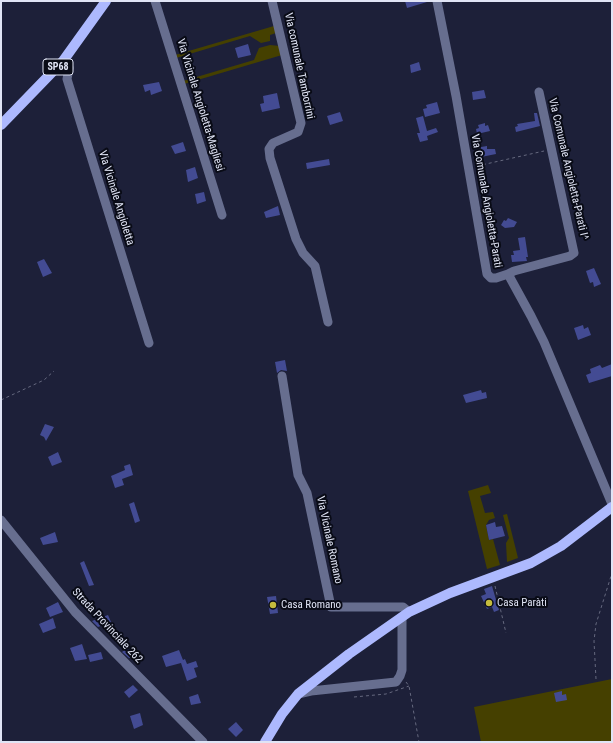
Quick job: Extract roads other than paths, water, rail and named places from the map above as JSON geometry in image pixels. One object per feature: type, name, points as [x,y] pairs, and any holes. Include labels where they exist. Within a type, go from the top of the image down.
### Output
[{"type":"main road","name":"SP68","points":[[1,125],[63,61],[106,1]]},
{"type":"main road","points":[[265,742],[282,714],[298,694],[349,654],[406,615],[450,593],[531,563],[561,546],[612,506]]},
{"type":"street","name":"Via Vicinale Angioletta-Magliesi","points":[[156,1],[222,215]]},
{"type":"street","name":"Via comunale Tamborrini","points":[[272,1],[301,123],[298,132],[273,143],[269,149],[270,158],[296,239],[303,253],[315,266],[328,322]]},
{"type":"street","name":"Via Comunale Angioletta-Parati","points":[[437,1],[469,167],[487,274],[491,278],[508,274],[544,342],[612,506]]},
{"type":"street","name":"Via Vicinale Angioletta","points":[[63,61],[69,68],[67,78],[149,343]]},
{"type":"street","name":"Via Comunale Angioletta-Parati I^","points":[[508,274],[514,271],[570,256],[574,253],[539,92]]},
{"type":"street","name":"Via Vicinale Romano","points":[[282,376],[298,475],[307,493],[330,607],[403,607],[406,615]]},
{"type":"street","name":"Strada Provinciale 262","points":[[1,520],[75,612],[203,742]]},
{"type":"street","points":[[298,694],[311,691],[396,682],[402,670],[406,615]]},
{"type":"place","name":"Casa Paràti","points":[[489,603]]},
{"type":"place","name":"Casa Romano","points":[[273,605]]}]
